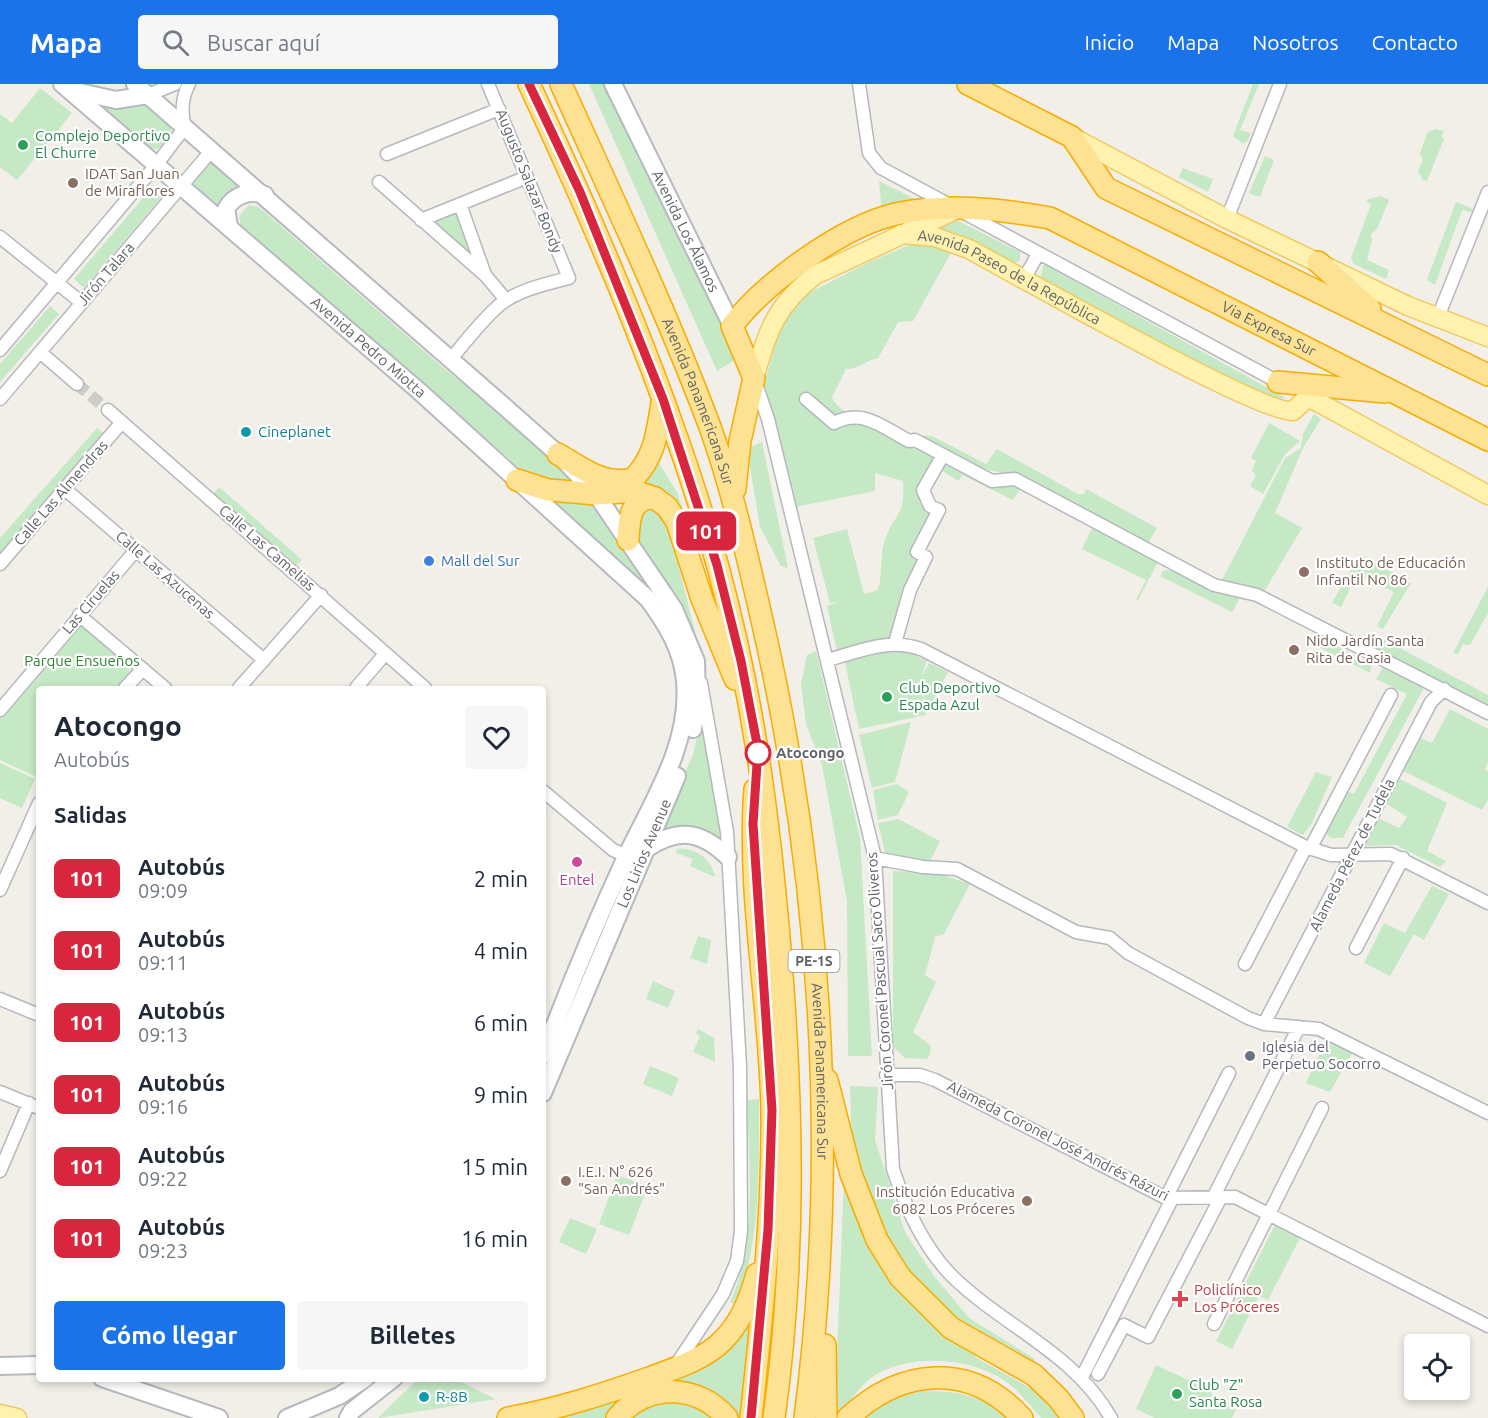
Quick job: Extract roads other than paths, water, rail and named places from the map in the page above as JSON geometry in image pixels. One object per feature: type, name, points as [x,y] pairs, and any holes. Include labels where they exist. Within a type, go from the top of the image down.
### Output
[{"type":"highway","name":"Avenida Panamericana Sur","points":[[529,84],[580,192],[663,399],[717,565],[753,720],[771,831],[792,1132],[786,1313],[774,1418]]},
{"type":"highway","name":"Avenida Panamericana Sur","points":[[561,84],[633,241],[710,428],[735,508],[779,692],[792,763],[808,869],[819,1053],[822,1236],[805,1418]]},
{"type":"highway","points":[[968,84],[1072,137],[1106,188],[1488,375]]},
{"type":"highway","name":"Avenida Paseo de la República","points":[[732,326],[761,293],[850,232],[895,214],[957,209],[998,209],[1050,218]]},
{"type":"highway","name":"Via Expresa Sur","points":[[1050,218],[1485,440]]},
{"type":"highway","points":[[1318,262],[1393,329]]},
{"type":"highway","name":"Avenida Los Álamos","points":[[732,326],[754,378]]},
{"type":"highway","points":[[735,508],[735,469],[754,378]]},
{"type":"highway","points":[[1278,382],[1394,393]]},
{"type":"highway","points":[[558,454],[592,475],[607,480],[633,479],[644,467],[655,445],[663,399]]},
{"type":"highway","points":[[517,480],[548,490],[596,494],[634,491],[655,498],[667,507],[677,522],[713,627],[753,720]]},
{"type":"highway","points":[[628,540],[633,507],[649,498],[655,498]]},
{"type":"highway","points":[[751,1418],[768,1230],[772,1110],[753,824],[758,749]]},
{"type":"highway","points":[[819,1053],[851,1174],[877,1240],[900,1277],[951,1328],[1034,1375],[1058,1398],[1073,1418]]},
{"type":"highway","points":[[508,1418],[574,1405],[674,1369],[708,1353],[738,1321],[751,1297],[768,1230]]},
{"type":"highway","points":[[822,1236],[826,1418]]},
{"type":"highway","points":[[848,1418],[882,1390],[922,1378],[943,1377],[982,1387],[999,1396],[1022,1418]]},
{"type":"highway","points":[[617,1418],[632,1403],[643,1397],[670,1392],[701,1398],[727,1418]]},
{"type":"main road","points":[[135,84],[265,195],[558,454],[596,494],[628,540],[669,615]]},
{"type":"main road","name":"Avenida Los Álamos","points":[[613,84],[732,326]]},
{"type":"main road","points":[[65,87],[116,100],[148,95]]},
{"type":"main road","name":"Avenida Pedro Miotta","points":[[65,87],[419,390],[648,599],[669,615]]},
{"type":"main road","points":[[1072,137],[1227,219],[1408,306],[1488,337]]},
{"type":"main road","points":[[229,226],[226,210],[237,198],[255,192],[265,195]]},
{"type":"main road","points":[[901,234],[957,209]]},
{"type":"main road","name":"Avenida Paseo de la República","points":[[754,378],[778,310],[799,287],[815,275],[901,234],[934,237],[969,249],[1218,382],[1279,411],[1293,411],[1307,398],[1488,495]]},
{"type":"main road","name":"Los Lirios Avenue","points":[[546,1082],[690,743],[697,702],[696,661],[669,615]]},
{"type":"main road","name":"Los Lirios Avenue","points":[[546,1049],[627,856],[680,739],[685,710],[682,662],[669,615]]},
{"type":"main road","points":[[646,849],[668,836],[691,835],[716,845],[728,857]]},
{"type":"main road","points":[[0,1366],[36,1365]]},
{"type":"main road","points":[[114,1382],[219,1418]]},
{"type":"main road","points":[[287,1418],[339,1396],[360,1382]]},
{"type":"main road","points":[[348,1418],[389,1382]]},
{"type":"main road","points":[[0,1414],[17,1418]]},
{"type":"street","points":[[148,95],[175,84]]},
{"type":"street","points":[[185,127],[182,117],[183,105],[189,84]]},
{"type":"street","name":"Augusto Salazar Bondy","points":[[488,84],[569,278],[544,284],[506,300]]},
{"type":"street","name":"Avenida Paseo de la República","points":[[859,84],[869,153],[881,168],[1307,398]]},
{"type":"street","points":[[1227,219],[1280,84]]},
{"type":"street","points":[[387,154],[499,109]]},
{"type":"street","name":"Jirón Talara","points":[[0,350],[157,164],[185,127]]},
{"type":"street","name":"Jirón Talara","points":[[0,399],[212,150]]},
{"type":"street","points":[[421,220],[527,177]]},
{"type":"street","points":[[379,182],[486,276],[506,300],[495,308],[451,359]]},
{"type":"street","points":[[1438,317],[1488,192]]},
{"type":"street","points":[[459,204],[486,276]]},
{"type":"street","points":[[0,237],[82,303]]},
{"type":"street","points":[[1024,279],[1038,254]]},
{"type":"street","points":[[40,352],[77,384]]},
{"type":"street","name":"Jirón Coronel Pascual Saco Oliveros","points":[[754,378],[768,418],[875,858],[893,1169],[913,1220],[948,1271],[968,1290],[1082,1377],[1111,1418]]},
{"type":"street","points":[[806,399],[834,423],[846,417],[859,416],[992,481],[1016,479],[1214,585],[1257,595],[1488,713]]},
{"type":"street","name":"Calle Las Camelias","points":[[108,410],[423,686]]},
{"type":"street","name":"Calle Las Almendras","points":[[0,564],[66,490],[122,422]]},
{"type":"street","points":[[895,643],[910,590],[926,557],[917,552],[939,510],[930,506],[923,490],[942,455]]},
{"type":"street","name":"Calle Las Azucenas","points":[[66,490],[264,660]]},
{"type":"street","name":"Las Ciruelas","points":[[0,710],[136,550]]},
{"type":"street","points":[[240,686],[321,595]]},
{"type":"street","points":[[79,615],[163,686]]},
{"type":"street","points":[[828,660],[885,644],[895,643],[921,648],[1308,848],[1331,855],[1391,854],[1403,858],[1488,903]]},
{"type":"street","points":[[358,686],[385,654]]},
{"type":"street","points":[[674,1369],[723,1294],[737,1261],[741,1231],[740,1067],[724,806],[708,712],[696,661]]},
{"type":"street","points":[[127,686],[143,669]]},
{"type":"street","name":"Alameda Pérez de Tudela","points":[[1264,1024],[1431,702],[1444,689]]},
{"type":"street","points":[[1245,964],[1391,695]]},
{"type":"street","points":[[546,796],[613,850],[627,856]]},
{"type":"street","points":[[0,890],[36,810]]},
{"type":"street","points":[[875,858],[923,867],[957,869],[1076,932],[1110,938],[1147,964],[1264,1024],[1319,1029],[1488,1113]]},
{"type":"street","points":[[1356,948],[1403,858]]},
{"type":"street","points":[[0,999],[36,1014]]},
{"type":"street","points":[[1098,1374],[1124,1325],[1148,1337],[1299,1027]]},
{"type":"street","points":[[1082,1377],[1229,1073]]},
{"type":"street","name":"Alameda Coronel José Andrés Rázuri","points":[[886,1075],[920,1075],[935,1080],[1169,1198],[1235,1197],[1488,1326]]},
{"type":"street","points":[[0,1092],[34,1106],[0,1171]]},
{"type":"street","points":[[1214,1324],[1322,1108]]},
{"type":"tunnel","points":[[77,384],[108,410]]},
{"type":"place","name":"Complejo Deportivo El Churre","points":[[23,145]]},
{"type":"place","name":"IDAT San Juan de Miraflores","points":[[73,183]]},
{"type":"place","name":"Cineplanet","points":[[246,432]]},
{"type":"place","name":"Mall del Sur","points":[[429,561]]},
{"type":"place","name":"Instituto de Educación Infantil No 86","points":[[1304,572]]},
{"type":"place","name":"Nido Jardín Santa Rita de Casia","points":[[1294,650]]},
{"type":"place","name":"Club Deportivo Espada Azul","points":[[887,697]]},
{"type":"place","name":"Atocongo","points":[[758,753]]},
{"type":"place","name":"Entel","points":[[577,862]]},
{"type":"place","name":"Iglesia del Perpetuo Socorro","points":[[1250,1056]]},
{"type":"place","name":"I.E.I. N° 626 \"San Andrés\"","points":[[566,1181]]},
{"type":"place","name":"Institución Educativa 6082 Los Próceres","points":[[1027,1201]]},
{"type":"place","name":"Policlínico Los Próceres","points":[[1180,1299]]},
{"type":"place","name":"Club \"Z\" Santa Rosa","points":[[1177,1394]]},
{"type":"place","name":"R-8B","points":[[424,1397]]},
{"type":"park label","name":"Parque Ensueños","points":[[82,661]]}]
